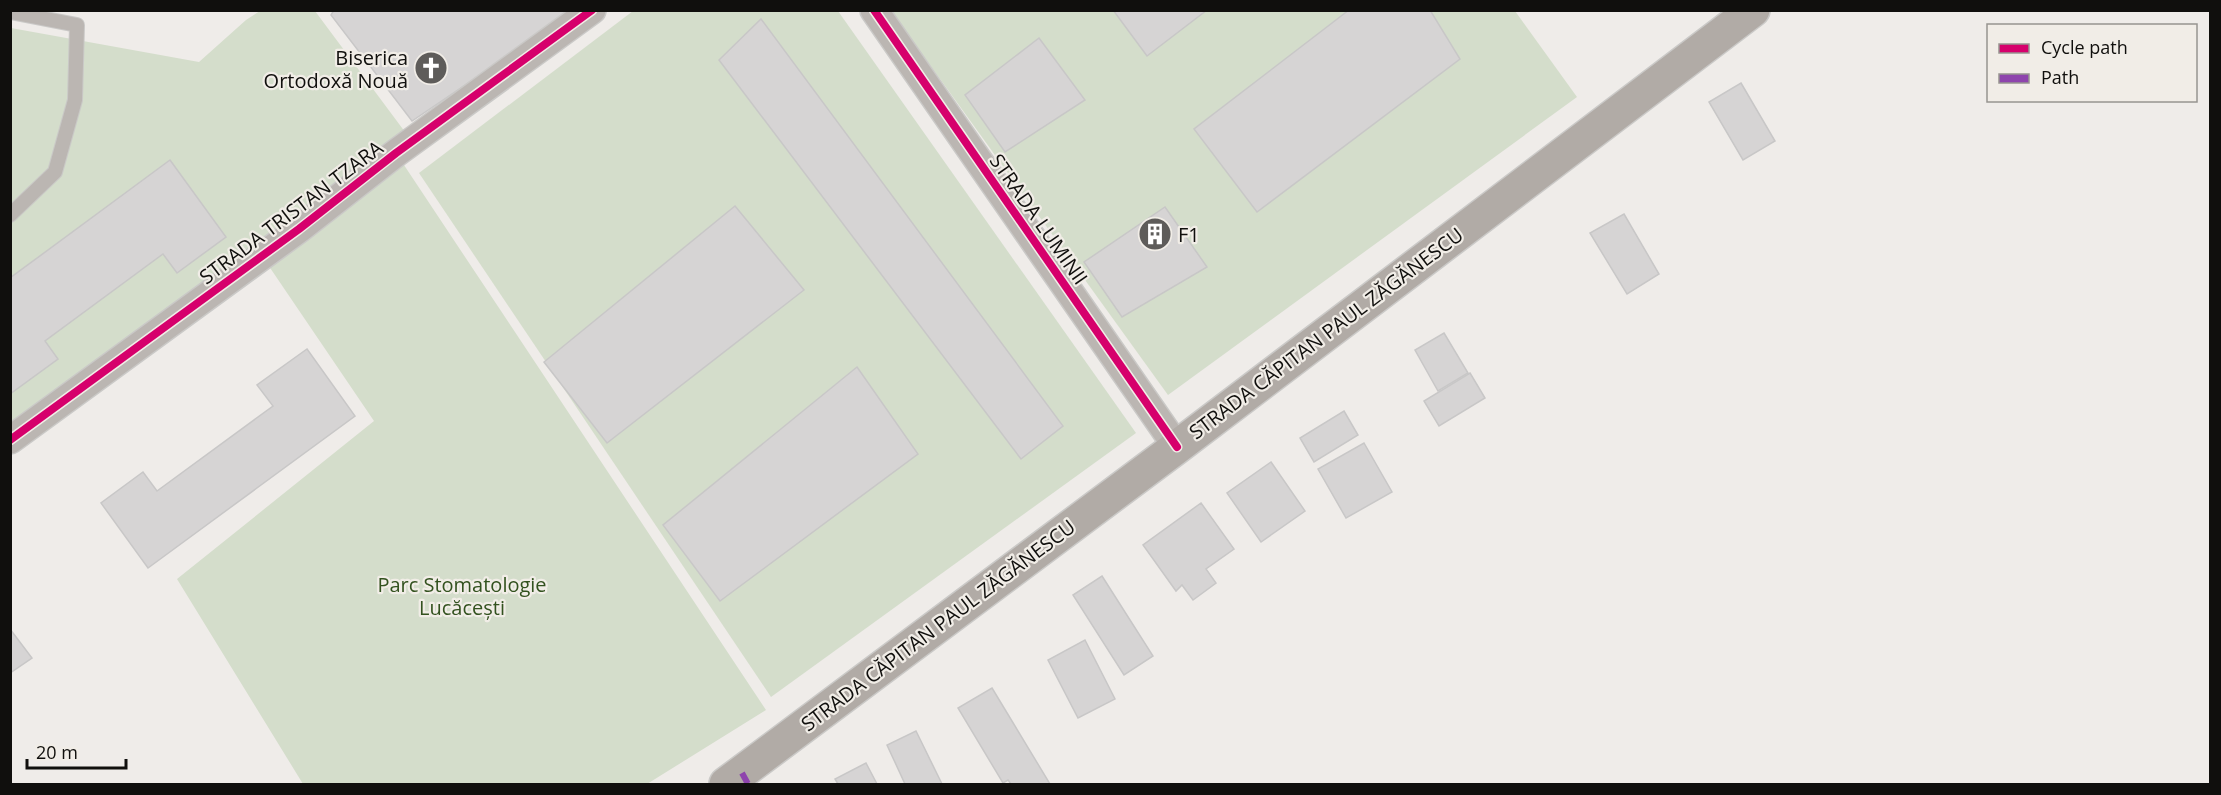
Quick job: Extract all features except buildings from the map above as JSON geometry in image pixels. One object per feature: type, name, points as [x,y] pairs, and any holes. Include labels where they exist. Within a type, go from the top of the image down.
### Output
[{"type":"main road","name":"STRADA CĂPITAN PAUL ZĂGĂNESCU","points":[[739,781],[930,630],[1177,447],[1753,10]]},
{"type":"street","name":"STRADA TRISTAN TZARA","points":[[10,440],[299,229],[396,153],[592,10]]},
{"type":"street","name":"STRADA LUMINII","points":[[874,10],[1177,447]]},
{"type":"lane","points":[[10,12],[77,25],[75,100],[55,172],[10,216]]},
{"type":"green space","points":[[260,11],[315,11],[408,136],[11,437],[11,28],[199,62],[246,20]]},
{"type":"green space","points":[[633,11],[838,11],[1136,433],[771,697],[419,173]]},
{"type":"green space","points":[[891,11],[1515,11],[1577,97],[1168,395]]},
{"type":"green space","name":"Parc Stomatologie Lucăcești","points":[[396,153],[766,710],[647,784],[303,784],[177,579],[374,421],[262,256]]},
{"type":"marked path","points":[[742,773],[748,784]]},
{"type":"cycle path","points":[[10,440],[299,229],[396,153],[592,10]]},
{"type":"cycle path","points":[[874,10],[1177,447]]},
{"type":"place","name":"Biserica Ortodoxă Nouă","points":[[431,68]]},
{"type":"place","name":"F1","points":[[1155,234]]}]
